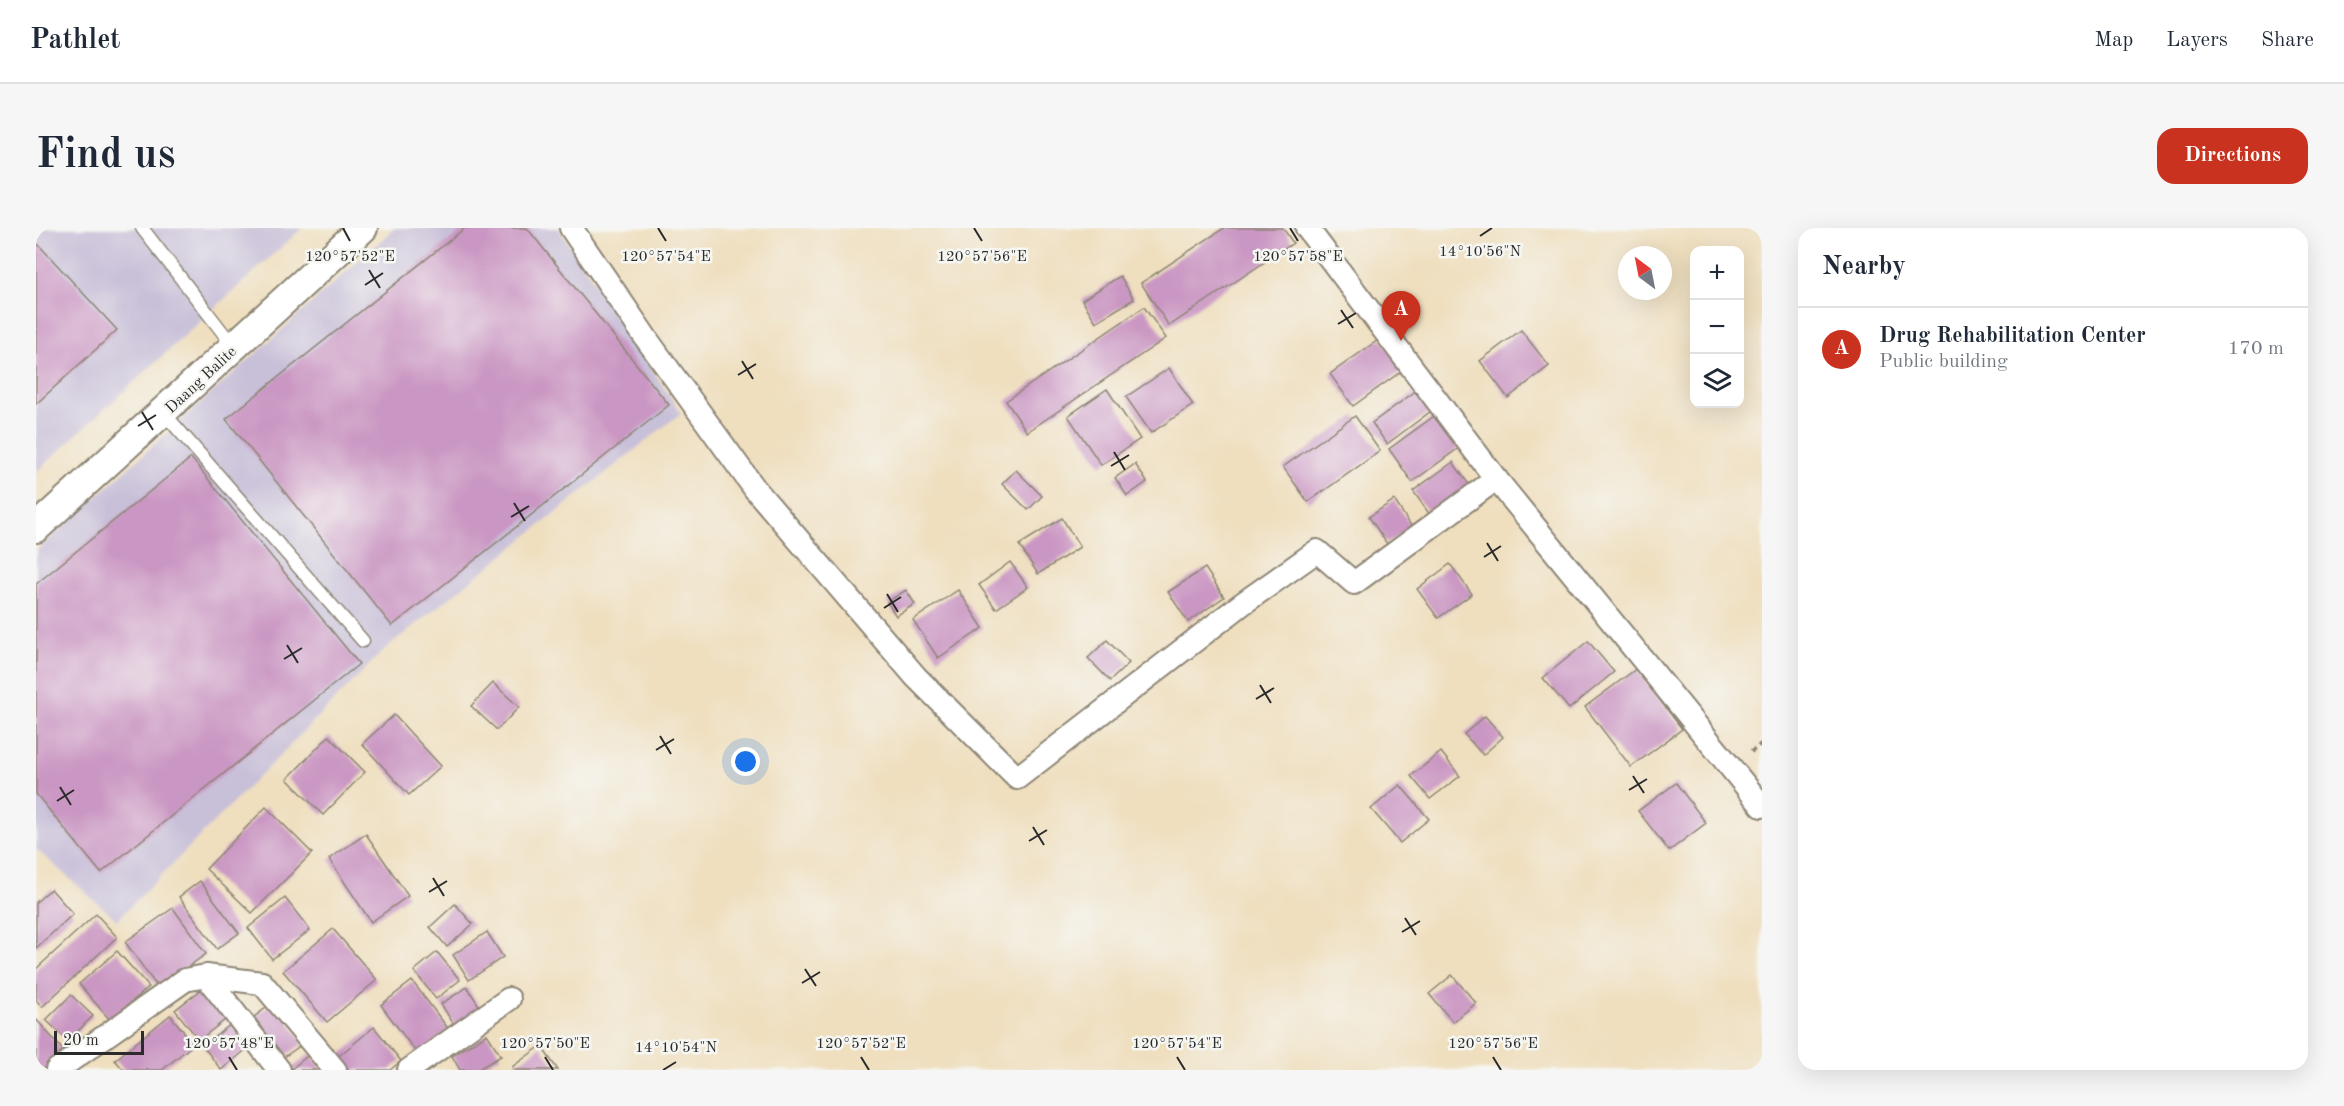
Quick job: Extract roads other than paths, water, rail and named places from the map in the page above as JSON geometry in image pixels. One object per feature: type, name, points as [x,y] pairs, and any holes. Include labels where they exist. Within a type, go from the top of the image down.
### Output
[{"type":"street","name":"Daang Balite","points":[[36,528],[363,228]]},
{"type":"street","points":[[571,228],[648,341],[755,489],[916,677],[1017,778],[1242,604],[1317,551],[1354,583],[1496,479]]},
{"type":"street","points":[[1307,228],[1496,479],[1762,806]]},
{"type":"street","points":[[206,976],[279,1070]]},
{"type":"street","points":[[57,1070],[185,980],[206,976],[262,983],[334,1070]]},
{"type":"street","points":[[422,1066],[509,999]]},
{"type":"lane","points":[[142,228],[234,347]]},
{"type":"lane","points":[[163,412],[363,641]]},
{"type":"place","name":"Drug Rehabilitation Center","points":[[1401,341]]}]
